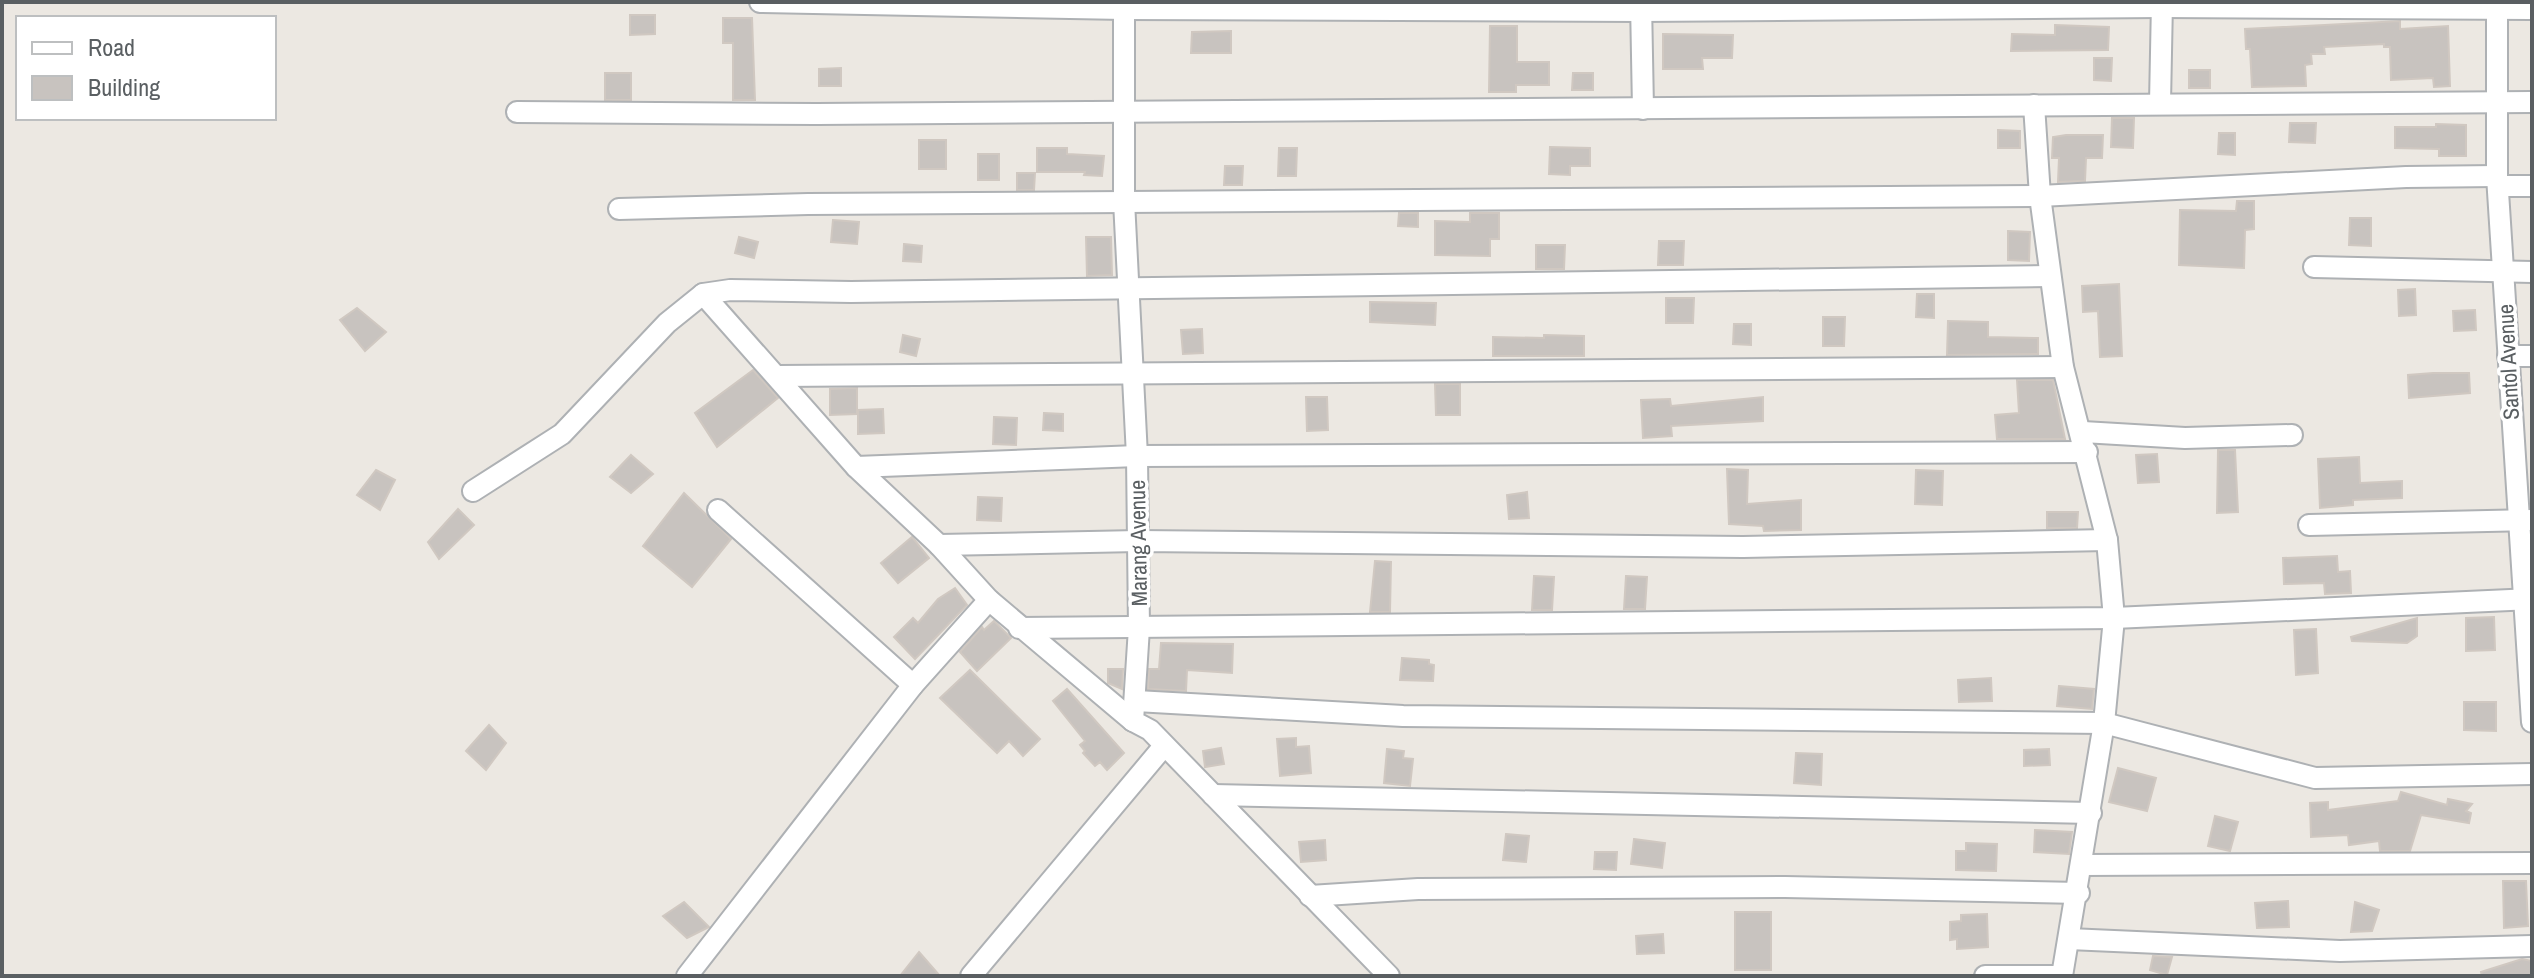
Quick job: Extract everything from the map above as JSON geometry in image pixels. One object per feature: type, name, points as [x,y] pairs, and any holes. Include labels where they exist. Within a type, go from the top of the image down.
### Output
[{"type":"street","points":[[760,2],[1641,7],[2162,4],[2497,6],[2532,9]]},
{"type":"street","points":[[2160,103],[2162,4]]},
{"type":"street","name":"Marang Avenue","points":[[1124,6],[1124,201],[1137,456],[1139,628],[1134,711]]},
{"type":"street","name":"Santol Avenue","points":[[2497,6],[2497,181],[2508,356],[2522,440],[2532,722]]},
{"type":"street","points":[[1641,7],[1643,109]]},
{"type":"street","points":[[517,112],[1124,113],[2532,102]]},
{"type":"street","points":[[1985,976],[2062,976],[2091,813],[2114,618],[2107,540],[2085,442],[2063,367],[2040,196],[2034,105]]},
{"type":"street","points":[[619,209],[1124,201],[2040,196],[2391,177],[2497,181],[2532,186]]},
{"type":"street","points":[[2314,267],[2532,272]]},
{"type":"street","points":[[473,491],[562,434],[667,323],[703,294],[730,290],[851,292],[2050,276]]},
{"type":"street","points":[[703,294],[856,467],[939,545],[989,600],[1019,628],[1134,711],[1164,746],[1389,976]]},
{"type":"street","points":[[2508,356],[2532,356]]},
{"type":"street","points":[[778,376],[2063,367]]},
{"type":"street","points":[[856,467],[1137,456],[2085,442],[2292,435]]},
{"type":"street","points":[[718,510],[913,685]]},
{"type":"street","points":[[2309,525],[2526,520]]},
{"type":"street","points":[[939,545],[1138,541],[1743,547],[2107,540]]},
{"type":"street","points":[[1019,628],[2114,618],[2527,598]]},
{"type":"street","points":[[687,976],[913,685],[989,600]]},
{"type":"street","points":[[1134,711],[2104,723],[2315,778],[2532,774]]},
{"type":"street","points":[[982,971],[1164,746]]},
{"type":"street","points":[[1213,795],[2091,813]]},
{"type":"street","points":[[2083,865],[2532,863]]},
{"type":"street","points":[[1310,896],[1418,889],[1785,887],[2079,893]]},
{"type":"street","points":[[2069,939],[2340,951],[2532,946]]},
{"type":"building","points":[[630,15],[655,15],[655,34],[630,35]]},
{"type":"building","points":[[723,18],[752,18],[755,100],[733,100],[733,43],[723,43]]},
{"type":"building","points":[[2400,21],[2400,29],[2448,26],[2450,86],[2434,87],[2433,78],[2391,80],[2390,47],[2384,47],[2384,44],[2324,47],[2325,54],[2311,54],[2312,64],[2305,65],[2306,86],[2252,87],[2250,49],[2246,49],[2245,29]]},
{"type":"building","points":[[2055,25],[2109,27],[2108,50],[2011,51],[2012,34],[2055,35]]},
{"type":"building","points":[[1490,26],[1517,26],[1517,62],[1549,62],[1549,85],[1516,85],[1516,92],[1489,92]]},
{"type":"building","points":[[1231,31],[1231,53],[1191,53],[1192,32]]},
{"type":"building","points":[[1663,34],[1733,35],[1732,58],[1702,58],[1703,69],[1663,69]]},
{"type":"building","points":[[2094,58],[2112,58],[2111,81],[2094,80]]},
{"type":"building","points":[[841,68],[841,86],[819,86],[819,69]]},
{"type":"building","points":[[2189,70],[2210,70],[2210,88],[2189,88]]},
{"type":"building","points":[[605,73],[631,73],[631,100],[605,100]]},
{"type":"building","points":[[1573,73],[1593,73],[1593,90],[1572,90]]},
{"type":"building","points":[[2112,118],[2134,118],[2133,148],[2111,147]]},
{"type":"building","points":[[2290,123],[2316,123],[2315,143],[2289,142]]},
{"type":"building","points":[[2436,124],[2466,125],[2466,156],[2439,156],[2439,149],[2395,148],[2395,127],[2436,127]]},
{"type":"building","points":[[1998,130],[2020,131],[2020,148],[1998,148]]},
{"type":"building","points":[[2219,133],[2235,133],[2235,155],[2218,154]]},
{"type":"building","points":[[2103,135],[2102,158],[2086,158],[2085,181],[2058,182],[2059,158],[2052,158],[2053,137]]},
{"type":"building","points":[[919,140],[946,140],[946,169],[919,169]]},
{"type":"building","points":[[1550,147],[1590,148],[1590,166],[1570,166],[1570,175],[1549,174]]},
{"type":"building","points":[[1037,148],[1067,148],[1067,154],[1104,156],[1102,176],[1084,175],[1085,172],[1037,172]]},
{"type":"building","points":[[1279,148],[1297,148],[1296,176],[1278,176]]},
{"type":"building","points":[[978,154],[999,154],[999,180],[978,180]]},
{"type":"building","points":[[1225,166],[1243,166],[1242,185],[1224,185]]},
{"type":"building","points":[[1017,173],[1035,173],[1034,190],[1017,190]]},
{"type":"building","points":[[2237,201],[2254,201],[2254,229],[2245,230],[2244,268],[2179,265],[2180,210],[2236,211]]},
{"type":"building","points":[[1399,213],[1418,213],[1418,227],[1398,226]]},
{"type":"building","points":[[1470,213],[1499,213],[1499,239],[1490,239],[1490,256],[1435,255],[1435,221],[1470,222]]},
{"type":"building","points":[[2350,218],[2371,218],[2371,246],[2349,245]]},
{"type":"building","points":[[833,220],[859,222],[857,244],[831,242]]},
{"type":"building","points":[[2008,231],[2030,232],[2029,261],[2008,260]]},
{"type":"building","points":[[739,237],[758,242],[754,258],[735,253]]},
{"type":"building","points":[[1086,237],[1111,237],[1112,275],[1087,276]]},
{"type":"building","points":[[1659,241],[1684,241],[1683,265],[1658,265]]},
{"type":"building","points":[[904,244],[922,246],[921,262],[903,261]]},
{"type":"building","points":[[1536,245],[1565,245],[1564,269],[1536,269]]},
{"type":"building","points":[[2119,284],[2122,356],[2100,357],[2098,311],[2083,312],[2082,286]]},
{"type":"building","points":[[2415,289],[2416,315],[2399,316],[2398,290]]},
{"type":"building","points":[[1917,294],[1934,294],[1934,318],[1916,317]]},
{"type":"building","points":[[1666,298],[1694,298],[1693,323],[1666,323]]},
{"type":"building","points":[[1370,302],[1436,303],[1435,325],[1370,322]]},
{"type":"building","points":[[357,308],[386,332],[365,351],[340,320]]},
{"type":"building","points":[[2475,310],[2476,330],[2454,331],[2453,311]]},
{"type":"building","points":[[1823,317],[1845,317],[1844,346],[1823,346]]},
{"type":"building","points":[[1948,321],[1988,322],[1988,337],[2038,338],[2038,354],[1947,355]]},
{"type":"building","points":[[1734,324],[1751,324],[1751,345],[1733,344]]},
{"type":"building","points":[[1202,329],[1203,353],[1183,354],[1181,330]]},
{"type":"building","points":[[903,335],[920,339],[916,356],[900,352]]},
{"type":"building","points":[[1544,335],[1584,336],[1584,356],[1493,356],[1493,337],[1544,338]]},
{"type":"building","points":[[753,370],[778,398],[717,447],[695,413]]},
{"type":"building","points":[[2469,373],[2470,393],[2409,398],[2408,375]]},
{"type":"building","points":[[2017,380],[2053,380],[2065,439],[1997,439],[1995,415],[2019,413]]},
{"type":"building","points":[[1435,384],[1460,384],[1460,415],[1436,415]]},
{"type":"building","points":[[857,388],[857,414],[830,415],[830,389]]},
{"type":"building","points":[[1306,397],[1327,397],[1328,430],[1307,431]]},
{"type":"building","points":[[1763,397],[1763,421],[1671,426],[1672,436],[1643,438],[1641,400],[1670,399],[1671,406]]},
{"type":"building","points":[[883,409],[884,433],[858,434],[858,410]]},
{"type":"building","points":[[1044,413],[1063,414],[1063,431],[1043,430]]},
{"type":"building","points":[[994,417],[1017,418],[1016,445],[993,444]]},
{"type":"building","points":[[2218,450],[2235,450],[2238,512],[2217,513]]},
{"type":"building","points":[[2157,454],[2159,482],[2138,483],[2136,455]]},
{"type":"building","points":[[631,455],[653,474],[631,493],[610,477]]},
{"type":"building","points":[[2359,457],[2360,483],[2402,481],[2402,498],[2353,500],[2353,505],[2320,508],[2318,459]]},
{"type":"building","points":[[1727,469],[1748,470],[1747,504],[1801,500],[1801,530],[1764,531],[1763,526],[1729,524]]},
{"type":"building","points":[[376,470],[395,480],[380,510],[357,495]]},
{"type":"building","points":[[1916,470],[1943,471],[1942,505],[1915,504]]},
{"type":"building","points":[[1527,492],[1529,518],[1509,519],[1507,495]]},
{"type":"building","points":[[684,493],[731,539],[692,587],[643,546]]},
{"type":"building","points":[[978,497],[1002,498],[1001,521],[977,520]]},
{"type":"building","points":[[458,509],[474,525],[439,559],[428,542]]},
{"type":"building","points":[[2047,512],[2078,512],[2077,528],[2047,528]]},
{"type":"building","points":[[912,537],[929,558],[898,583],[881,563]]},
{"type":"building","points":[[2337,556],[2338,572],[2350,571],[2351,593],[2325,594],[2324,583],[2284,584],[2283,558]]},
{"type":"building","points":[[1375,561],[1391,562],[1390,612],[1370,612]]},
{"type":"building","points":[[1534,576],[1554,577],[1552,610],[1532,610]]},
{"type":"building","points":[[1626,576],[1647,577],[1645,609],[1624,609]]},
{"type":"building","points":[[955,588],[967,605],[915,659],[894,637],[913,618],[918,623],[938,599]]},
{"type":"building","points":[[2494,617],[2495,650],[2466,651],[2466,618]]},
{"type":"building","points":[[2417,618],[2417,636],[2407,643],[2352,641],[2351,637]]},
{"type":"building","points":[[994,621],[1011,638],[977,671],[960,652],[982,627],[984,630]]},
{"type":"building","points":[[2316,629],[2318,673],[2296,675],[2294,630]]},
{"type":"building","points":[[1161,643],[1233,644],[1232,673],[1187,670],[1186,691],[1148,689],[1149,669],[1159,669]]},
{"type":"building","points":[[1402,658],[1429,660],[1429,664],[1434,665],[1433,681],[1400,680]]},
{"type":"building","points":[[1108,669],[1123,669],[1122,689],[1108,683]]},
{"type":"building","points":[[970,670],[1040,739],[1023,756],[1009,741],[997,753],[940,698]]},
{"type":"building","points":[[1991,678],[1992,701],[1959,702],[1958,680]]},
{"type":"building","points":[[2059,686],[2094,689],[2092,709],[2057,706]]},
{"type":"building","points":[[1067,689],[1124,753],[1107,770],[1100,762],[1095,766],[1083,753],[1085,751],[1080,745],[1085,741],[1053,701]]},
{"type":"building","points":[[2464,702],[2496,702],[2496,731],[2464,730]]},
{"type":"building","points":[[489,725],[506,743],[486,770],[466,751]]},
{"type":"building","points":[[1296,738],[1296,747],[1309,746],[1311,773],[1280,776],[1277,739]]},
{"type":"building","points":[[1221,748],[1224,764],[1205,767],[1203,751]]},
{"type":"building","points":[[1387,749],[1404,751],[1403,758],[1413,759],[1410,786],[1384,783]]},
{"type":"building","points":[[2049,749],[2050,765],[2024,766],[2024,750]]},
{"type":"building","points":[[1796,753],[1822,754],[1821,785],[1794,783]]},
{"type":"building","points":[[2118,768],[2156,778],[2147,811],[2109,802]]},
{"type":"building","points":[[2401,792],[2447,805],[2448,799],[2472,804],[2466,811],[2471,813],[2469,823],[2421,815],[2410,851],[2380,851],[2379,841],[2349,845],[2348,835],[2311,837],[2310,803],[2328,802],[2328,810],[2398,801]]},
{"type":"building","points":[[2215,816],[2238,822],[2230,851],[2208,846]]},
{"type":"building","points":[[2035,830],[2072,832],[2069,854],[2034,852]]},
{"type":"building","points":[[1506,834],[1529,836],[1526,862],[1503,860]]},
{"type":"building","points":[[1634,839],[1665,843],[1662,868],[1631,864]]},
{"type":"building","points":[[1325,840],[1326,860],[1301,862],[1299,842]]},
{"type":"building","points":[[1966,843],[1997,844],[1996,871],[1956,870],[1956,851],[1966,851]]},
{"type":"building","points":[[1595,852],[1617,852],[1616,870],[1594,869]]},
{"type":"building","points":[[2503,881],[2526,881],[2528,926],[2504,928]]},
{"type":"building","points":[[2288,901],[2289,927],[2257,928],[2255,903]]},
{"type":"building","points":[[684,902],[709,927],[687,938],[663,916]]},
{"type":"building","points":[[2355,902],[2379,910],[2372,931],[2351,932]]},
{"type":"building","points":[[1735,912],[1771,912],[1771,970],[1735,970]]},
{"type":"building","points":[[1987,914],[1988,947],[1957,949],[1957,939],[1950,940],[1950,922],[1961,921],[1961,915]]},
{"type":"building","points":[[1663,934],[1664,953],[1637,954],[1636,936]]},
{"type":"building","points":[[919,952],[940,976],[900,976]]},
{"type":"building","points":[[2153,956],[2172,957],[2167,975],[2150,970]]},
{"type":"building","points":[[2522,959],[2532,961],[2532,976],[2482,976],[2481,972]]}]
